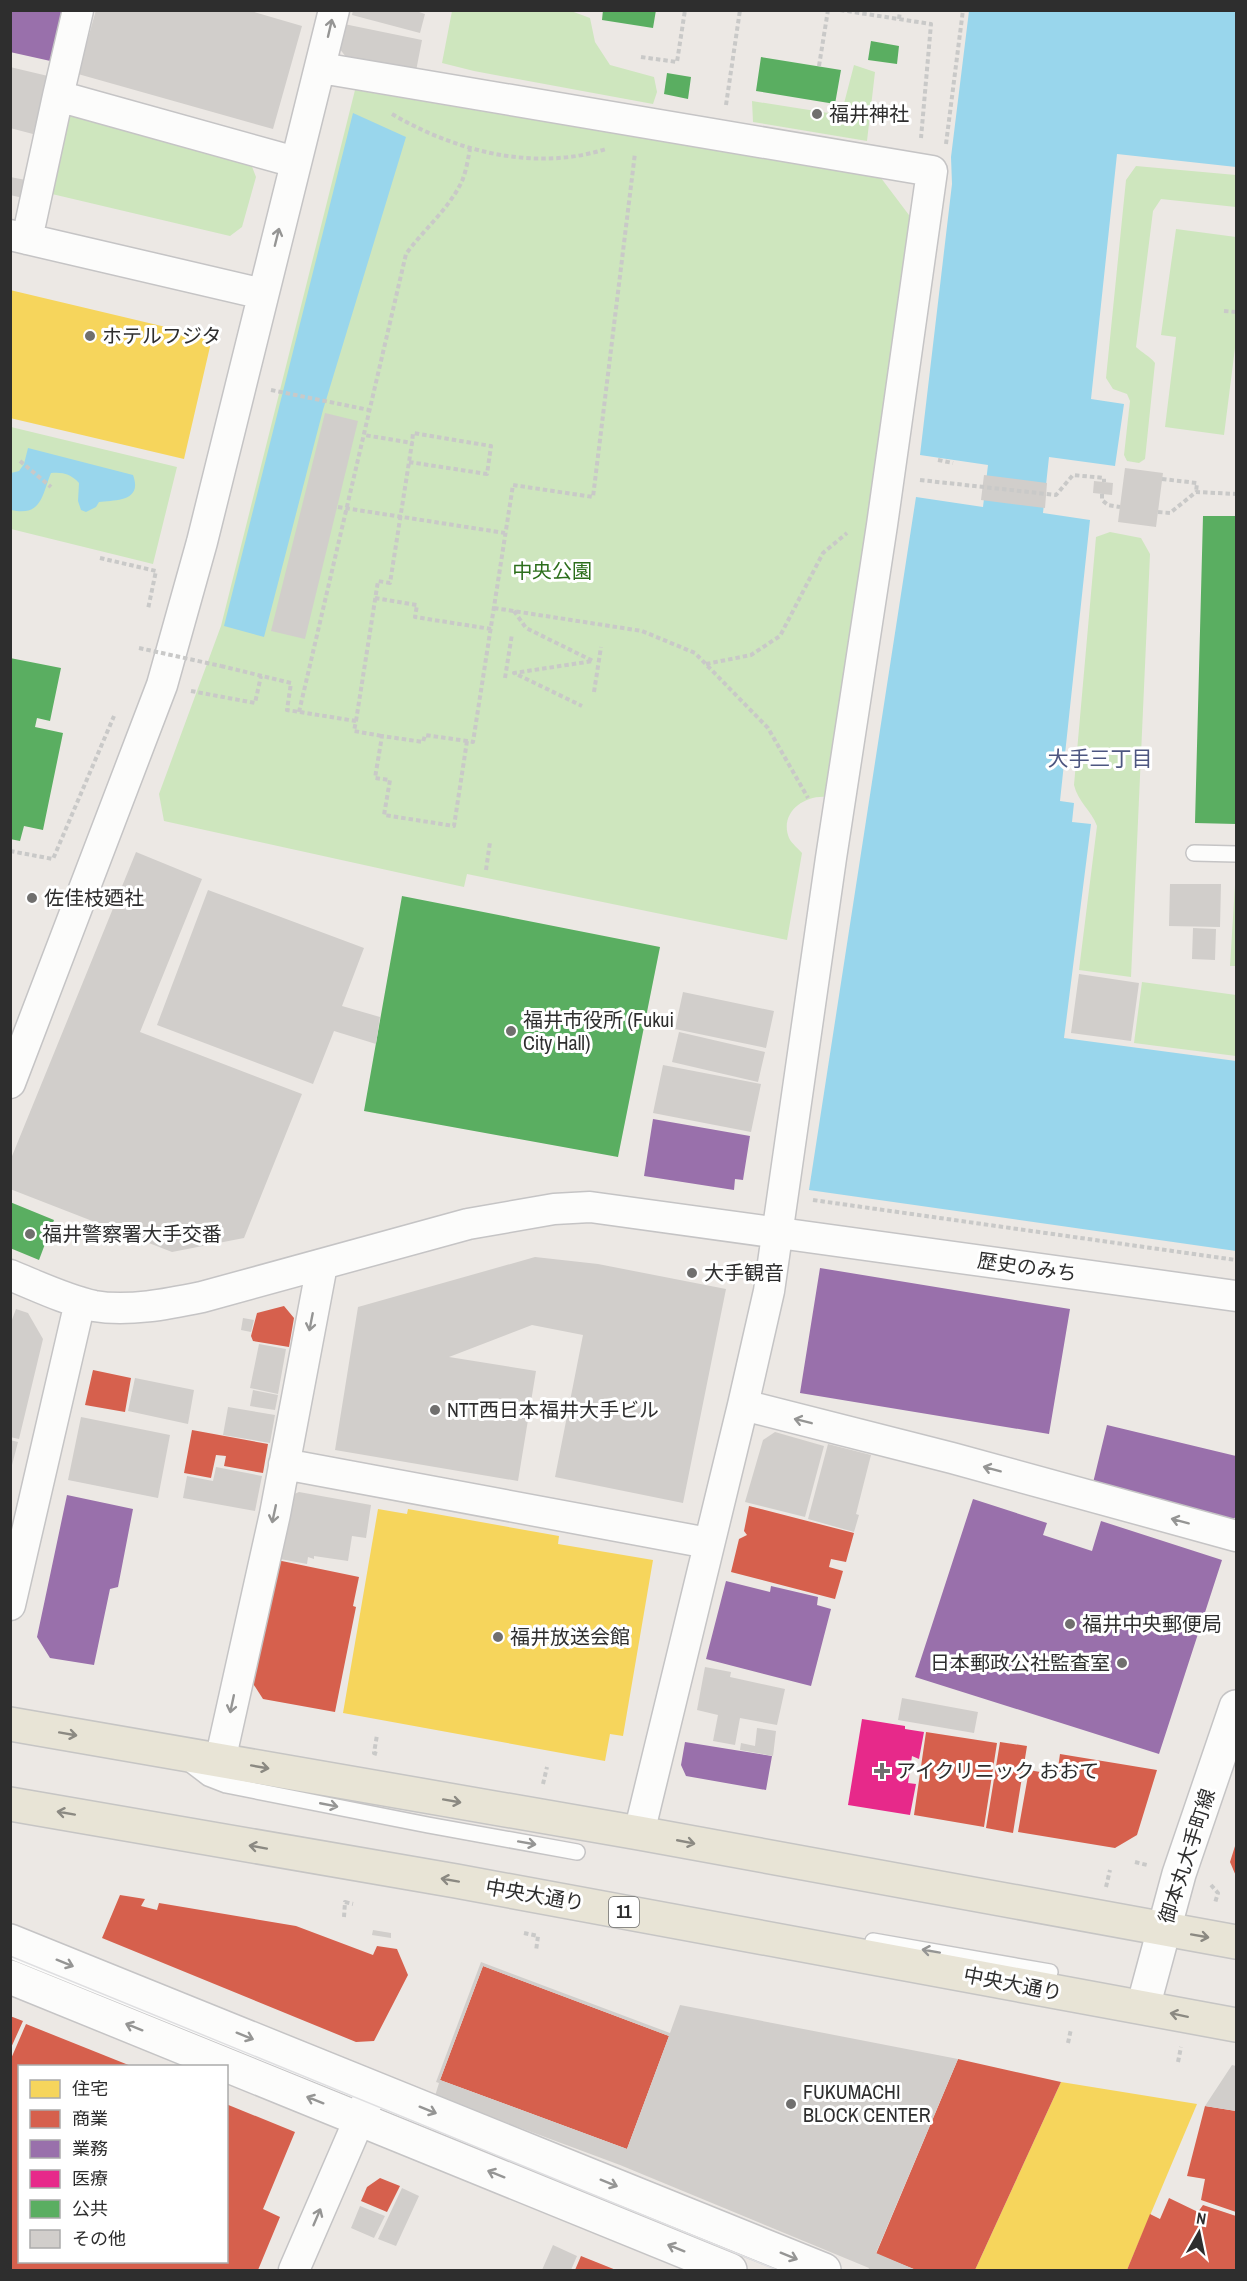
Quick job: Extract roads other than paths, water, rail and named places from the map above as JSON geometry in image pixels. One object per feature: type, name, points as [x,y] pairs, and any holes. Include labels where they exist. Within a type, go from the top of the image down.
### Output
[{"type":"main road","points":[[10,1724],[639,1833],[1236,1942]]},
{"type":"main road","name":"中央大通り","points":[[10,1804],[591,1906],[1236,2025]]},
{"type":"street","points":[[78,10],[58,96],[19,237],[263,294]]},
{"type":"street","points":[[10,1083],[119,804],[162,685],[202,542],[334,10]]},
{"type":"street","points":[[321,68],[932,171],[769,1291],[639,1833]]},
{"type":"street","points":[[58,96],[295,162]]},
{"type":"street","name":"歴史のみち","points":[[10,1275],[95,1306],[123,1307],[173,1303],[202,1298],[457,1226],[554,1209],[590,1207],[1236,1296]]},
{"type":"street","points":[[220,1761],[284,1464],[322,1265]]},
{"type":"street","points":[[10,1605],[80,1302]]},
{"type":"street","points":[[743,1405],[942,1455],[1236,1536]]},
{"type":"street","points":[[284,1464],[708,1543]]},
{"type":"street","name":"御本丸大手町線","points":[[1143,2007],[1179,1874],[1236,1707]]},
{"type":"street","points":[[10,1941],[824,2271]]},
{"type":"street","points":[[10,1977],[730,2271]]},
{"type":"street","points":[[294,2271],[374,2088]]},
{"type":"lane","points":[[1194,853],[1236,854]]},
{"type":"lane","points":[[178,1753],[202,1774],[226,1785],[577,1852]]},
{"type":"lane","points":[[591,1906],[734,1917],[758,1921]]},
{"type":"lane","points":[[863,1940],[1050,1972]]},
{"type":"water","points":[[969,11],[1236,11],[1236,167],[1117,154],[1091,399],[1124,404],[1115,466],[1049,457],[1043,513],[1090,520],[1060,801],[1074,803],[1072,822],[1091,824],[1064,1038],[1236,1061],[1236,1251],[809,1190],[916,497],[983,507],[988,465],[920,455],[952,184],[951,157]]},
{"type":"water","points":[[353,113],[406,137],[323,410],[264,637],[224,626]]},
{"type":"water","points":[[28,448],[133,475],[134,490],[126,498],[99,502],[96,507],[86,512],[81,510],[78,501],[79,483],[66,474],[51,473],[43,496],[35,507],[21,511],[11,510],[11,473],[19,471],[24,464]]},
{"type":"tram line","points":[[10,1956],[777,2270]]},
{"type":"place","name":"福井神社","points":[[817,114]]},
{"type":"place","name":"ホテルフジタ","points":[[90,336]]},
{"type":"place","name":"佐佳枝廼社","points":[[32,898]]},
{"type":"place","name":"福井市役所 (Fukui City Hall)","points":[[511,1031]]},
{"type":"place","name":"福井警察署大手交番","points":[[30,1234]]},
{"type":"place","name":"大手観音","points":[[692,1273]]},
{"type":"place","name":"NTT西日本福井大手ビル","points":[[435,1410]]},
{"type":"place","name":"福井中央郵便局","points":[[1070,1624]]},
{"type":"place","name":"福井放送会館","points":[[498,1637]]},
{"type":"place","name":"日本郵政公社監査室","points":[[1122,1663]]},
{"type":"place","name":"アイクリニック おおて","points":[[882,1771]]},
{"type":"place","name":"FUKUMACHI BLOCK CENTER","points":[[791,2104]]},
{"type":"district","name":"大手三丁目","points":[[1100,759]]},
{"type":"park label","name":"中央公園","points":[[552,571]]}]
